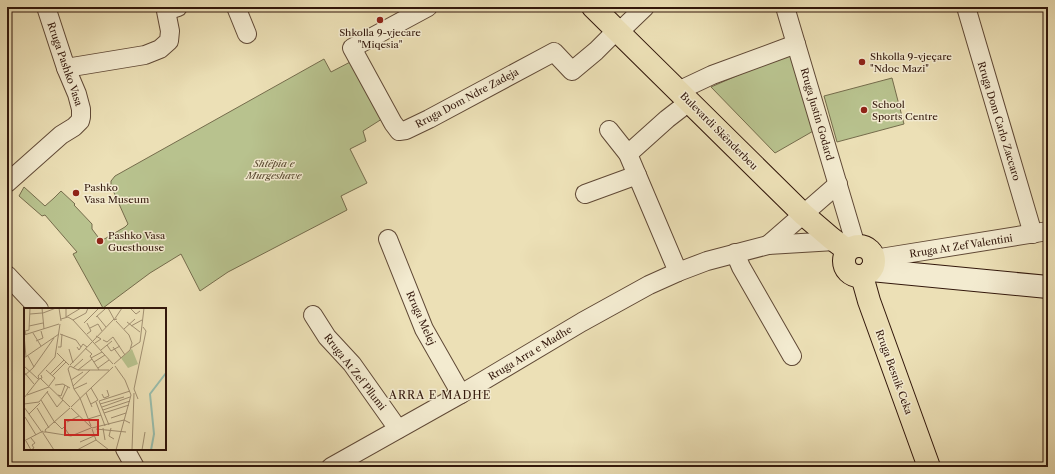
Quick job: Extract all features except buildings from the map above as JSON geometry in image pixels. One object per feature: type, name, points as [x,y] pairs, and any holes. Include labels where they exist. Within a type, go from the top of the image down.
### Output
[{"type":"main road","name":"Bulevardi Skënderbeu","points":[[593,7],[803,214],[846,246],[866,247],[872,252],[869,269]]},
{"type":"main road","name":"Rruga Besnik Ceka","points":[[869,269],[869,301],[929,467]]},
{"type":"street","name":"Rruga Pashko Vasa","points":[[7,183],[61,135],[74,127],[80,121],[81,117],[81,109],[77,94],[66,68],[46,7]]},
{"type":"street","points":[[66,68],[145,55],[160,49],[169,41],[170,31],[166,11],[178,7]]},
{"type":"street","points":[[236,7],[247,34]]},
{"type":"street","name":"Rruga Dom Ndre Zadeja","points":[[428,7],[352,48],[393,124],[399,131],[406,130],[429,119],[554,52],[572,71],[618,31]]},
{"type":"street","points":[[618,31],[645,7]]},
{"type":"street","name":"Rruga Justin Godard","points":[[785,7],[838,184],[846,246]]},
{"type":"street","name":"Rruga Dom Carlo Zaccaro","points":[[966,7],[1041,233]]},
{"type":"street","points":[[628,154],[667,119],[684,96],[712,75],[796,44]]},
{"type":"street","points":[[609,130],[628,154],[678,272]]},
{"type":"street","points":[[585,194],[637,175]]},
{"type":"street","points":[[803,214],[838,184]]},
{"type":"street","name":"Rruga Arra e Madhe","points":[[768,245],[803,214]]},
{"type":"street","name":"Rruga At Zef Valentini","points":[[869,269],[1041,233]]},
{"type":"street","name":"Rruga Melej","points":[[388,239],[424,329],[461,394]]},
{"type":"street","name":"Rruga Arra e Madhe","points":[[331,467],[351,457],[398,428],[461,394],[582,322],[649,285],[678,272],[707,261],[768,245],[846,246]]},
{"type":"street","points":[[735,253],[741,267],[792,356]]},
{"type":"street","points":[[869,269],[1048,287]]},
{"type":"street","points":[[7,275],[38,308]]},
{"type":"street","name":"Rruga At Zef Pllumi","points":[[313,315],[327,337],[352,364],[398,428]]},
{"type":"street","points":[[126,450],[135,467]]},
{"type":"green space","points":[[791,52],[815,130],[775,153],[711,87]]},
{"type":"green space","name":"Shtëpia e Murgeshave","points":[[324,59],[331,72],[354,60],[385,117],[363,131],[366,141],[350,149],[367,183],[341,196],[347,210],[228,272],[200,291],[181,254],[150,273],[103,308],[73,254],[77,252],[45,215],[42,216],[19,196],[24,187],[45,206],[61,191],[75,204],[74,205],[92,224],[92,229],[101,241],[128,224],[111,186],[111,181],[115,176]]},
{"type":"green space","name":"School Sports Centre","points":[[892,78],[904,124],[837,142],[824,96]]},
{"type":"place","name":"Shkolla 9-vjecare \"Miqesia\"","points":[[380,20]]},
{"type":"place","name":"Shkolla 9-vjeçare \"Ndoc Mazi\"","points":[[862,62]]},
{"type":"place","name":"School Sports Centre","points":[[864,110]]},
{"type":"place","name":"Pashko Vasa Museum","points":[[76,193]]},
{"type":"place","name":"Pashko Vasa Guesthouse","points":[[100,241]]},
{"type":"district","name":"ARRA E MADHE","points":[[440,395]]}]
